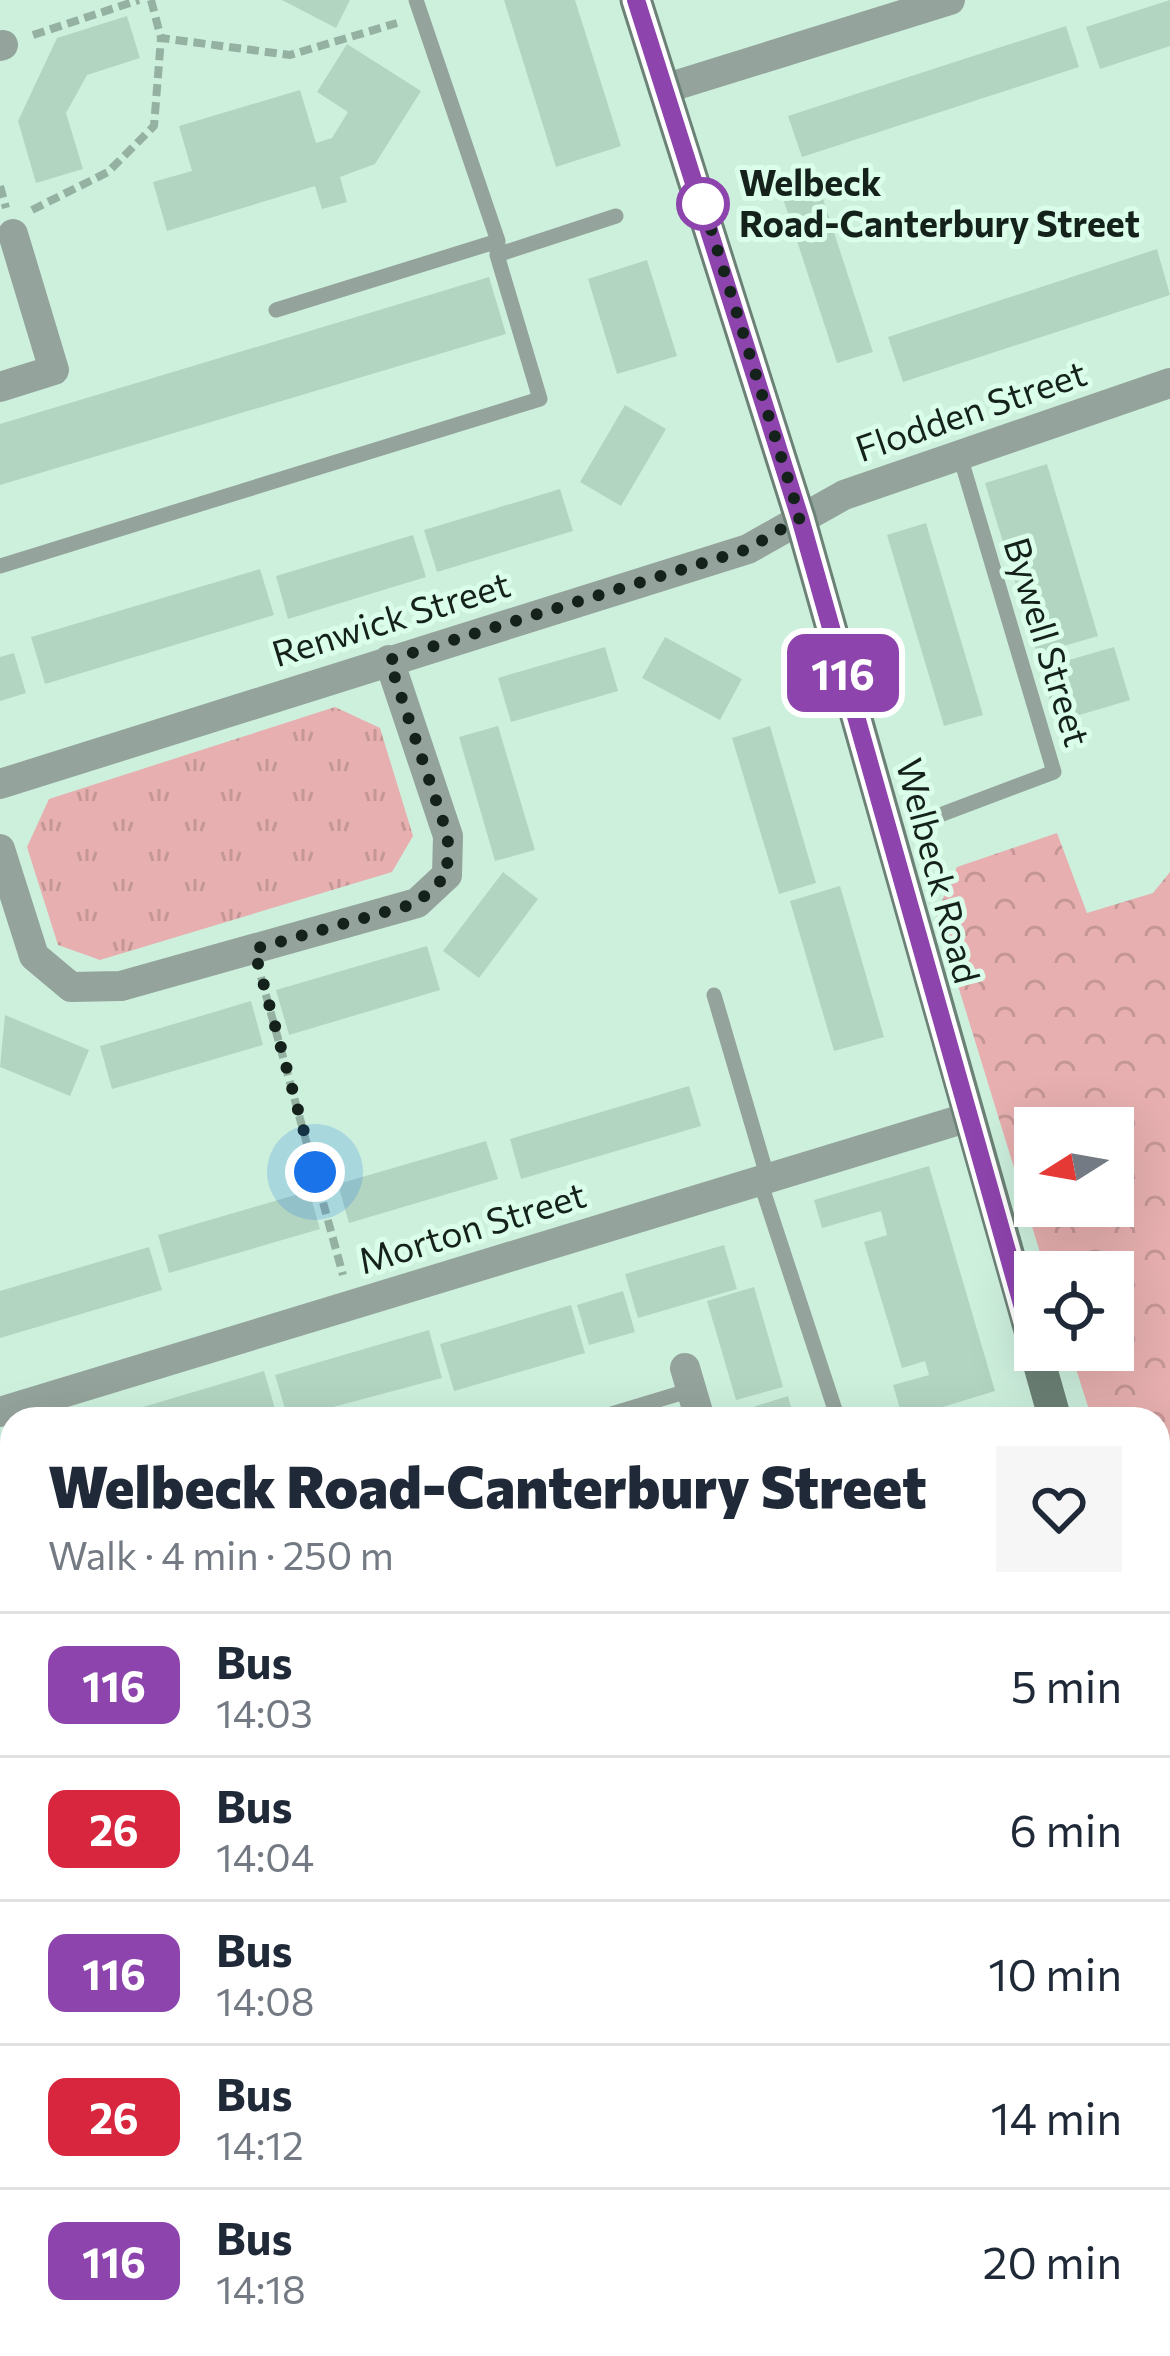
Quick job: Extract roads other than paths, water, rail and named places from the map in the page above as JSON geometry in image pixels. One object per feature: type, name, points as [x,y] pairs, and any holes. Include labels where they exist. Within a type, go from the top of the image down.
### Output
[{"type":"main road","name":"Welbeck Road","points":[[636,0],[800,518],[1051,1407]]},
{"type":"street","points":[[667,88],[950,0]]},
{"type":"street","points":[[0,387],[55,370],[14,234]]},
{"type":"street","name":"Flodden Street","points":[[800,518],[844,495],[1170,383]]},
{"type":"street","name":"Renwick Street","points":[[0,784],[748,549],[800,518]]},
{"type":"street","points":[[0,848],[34,956],[71,987],[121,986],[417,903],[447,875],[448,836],[389,660]]},
{"type":"street","name":"Morton Street","points":[[59,1407],[352,1305],[966,1118]]},
{"type":"lane","points":[[0,566],[540,399],[498,248],[419,8]]},
{"type":"lane","points":[[276,310],[616,216]]},
{"type":"lane","name":"Bywell Street","points":[[916,824],[1054,772],[960,456]]},
{"type":"lane","points":[[714,995],[764,1180],[834,1407]]},
{"type":"lane","points":[[638,1407],[692,1392]]},
{"type":"place","name":"Welbeck Road-Canterbury Street","points":[[703,204]]}]
